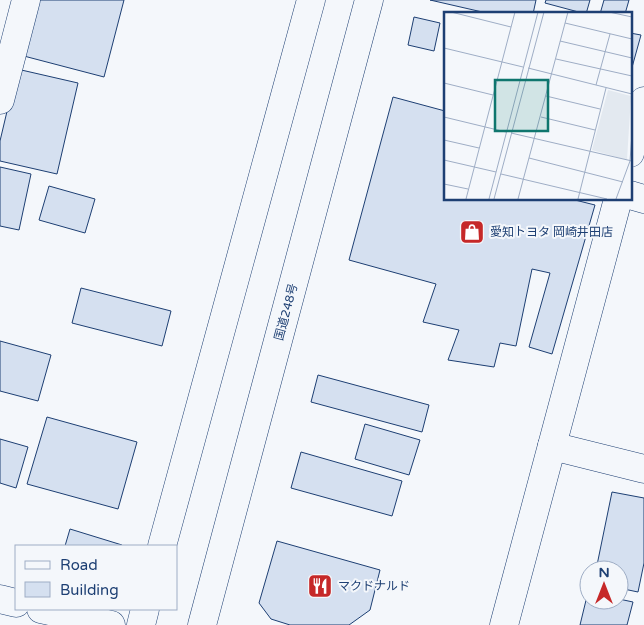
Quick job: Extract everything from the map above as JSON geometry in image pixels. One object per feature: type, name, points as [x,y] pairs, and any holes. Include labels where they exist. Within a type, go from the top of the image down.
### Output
[{"type":"main road","points":[[0,100],[26,0]]},
{"type":"main road","points":[[162,545],[311,0]]},
{"type":"main road","name":"国道248号","points":[[202,625],[369,0]]},
{"type":"main road","points":[[632,146],[644,101]]},
{"type":"main road","points":[[504,625],[618,200]]},
{"type":"main road","points":[[552,446],[644,469]]},
{"type":"main road","points":[[0,599],[15,603]]},
{"type":"main road","points":[[45,610],[111,625]]},
{"type":"main road","points":[[141,625],[145,610]]},
{"type":"building","points":[[34,0],[124,0],[104,77],[20,55]]},
{"type":"building","points":[[430,0],[536,0],[533,12],[482,12]]},
{"type":"building","points":[[546,0],[590,0],[587,12],[579,12],[545,3]]},
{"type":"building","points":[[604,0],[629,0],[626,12],[601,12]]},
{"type":"building","points":[[414,17],[440,23],[434,51],[408,45]]},
{"type":"building","points":[[632,33],[641,35],[632,67]]},
{"type":"building","points":[[17,69],[78,83],[57,174],[0,161],[0,141]]},
{"type":"building","name":"愛知トヨタ 岡崎井田店","points":[[393,97],[444,111],[444,200],[575,200],[595,205],[552,354],[529,347],[550,273],[532,269],[516,346],[500,343],[494,367],[448,360],[459,330],[423,322],[436,284],[349,260]]},
{"type":"building","points":[[0,167],[31,174],[19,230],[0,226]]},
{"type":"building","points":[[49,186],[95,199],[85,233],[39,220]]},
{"type":"building","points":[[81,288],[171,311],[162,346],[72,323]]},
{"type":"building","points":[[0,341],[51,355],[38,401],[0,391]]},
{"type":"building","points":[[318,375],[429,405],[422,432],[311,402]]},
{"type":"building","points":[[47,417],[137,442],[118,509],[27,484]]},
{"type":"building","points":[[365,424],[420,440],[409,475],[355,459]]},
{"type":"building","points":[[0,439],[28,447],[16,488],[0,483]]},
{"type":"building","points":[[301,452],[402,481],[392,516],[291,488]]},
{"type":"building","points":[[612,492],[644,498],[644,563],[638,592],[629,590],[629,560],[598,560]]},
{"type":"building","points":[[70,529],[122,545],[65,545]]},
{"type":"building","name":"マクドナルド","points":[[277,541],[380,570],[370,610],[349,625],[290,625],[271,619],[259,603]]},
{"type":"building","points":[[629,601],[633,602],[627,625],[580,625],[584,610],[629,610]]},
{"type":"place","name":"愛知トヨタ 岡崎井田店","points":[[472,232]]},
{"type":"place","name":"マクドナルド","points":[[320,586]]}]
